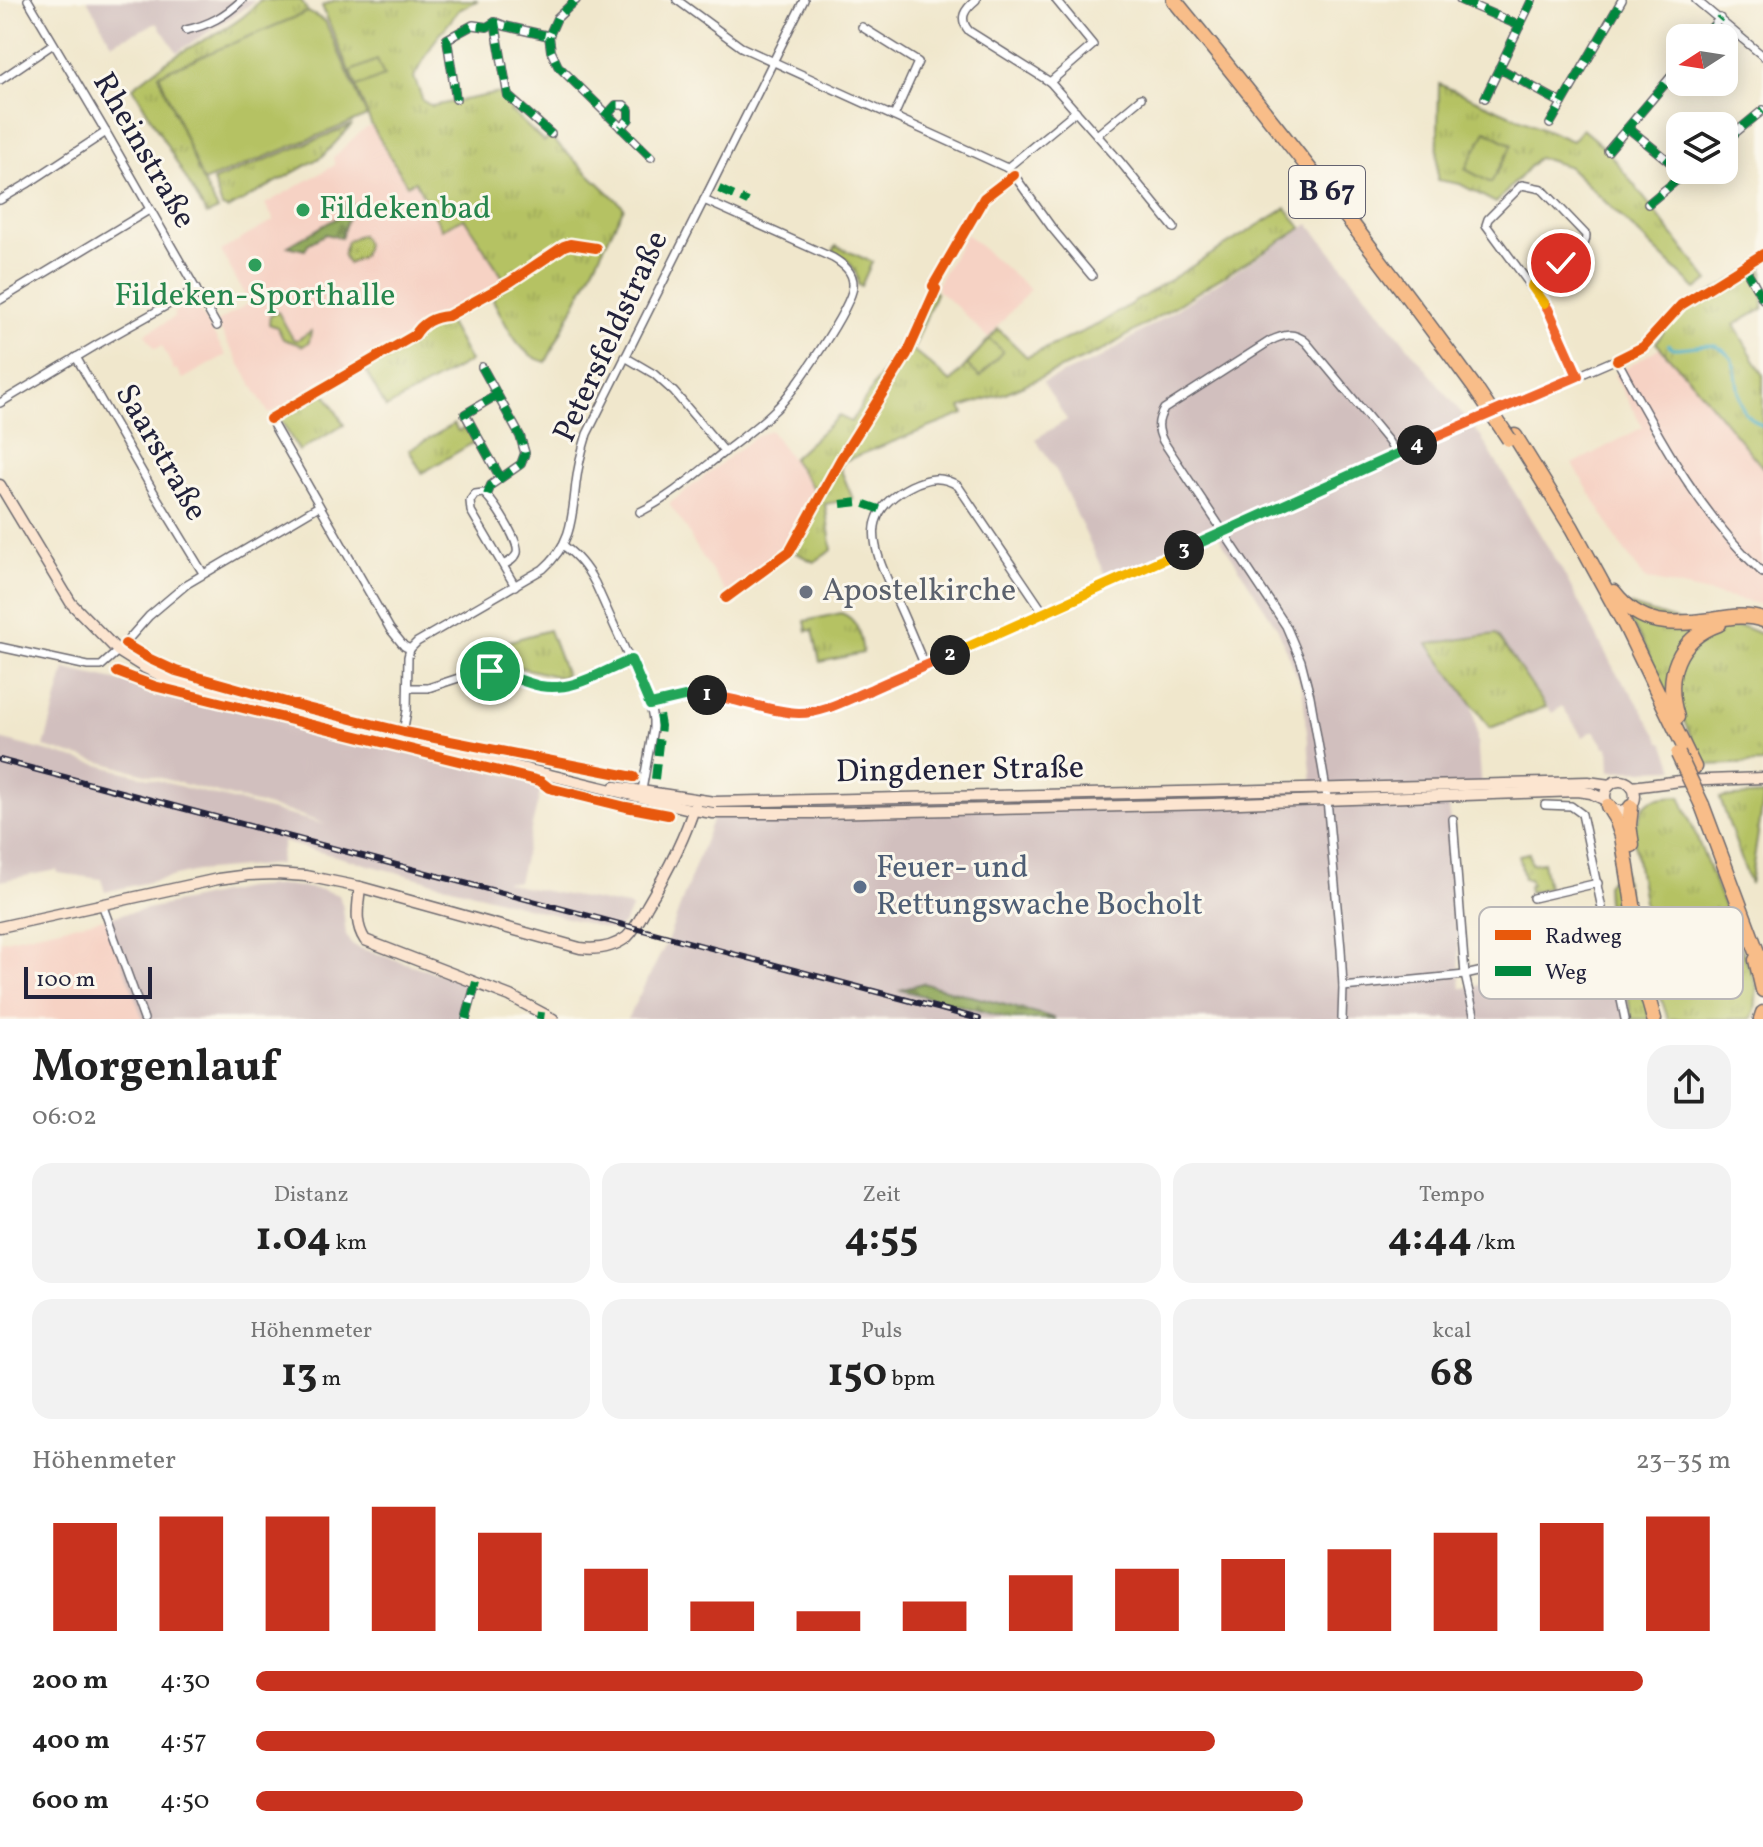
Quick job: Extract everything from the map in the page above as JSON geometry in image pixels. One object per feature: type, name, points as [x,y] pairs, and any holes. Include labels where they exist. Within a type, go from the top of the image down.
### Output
[{"type":"highway","name":"B 67","points":[[1174,0],[1479,387]]},
{"type":"highway","name":"B 67","points":[[1183,0],[1386,255],[1479,387],[1572,528],[1625,625],[1688,757],[1763,949]]},
{"type":"highway","name":"B 67","points":[[1512,437],[1620,628],[1688,757]]},
{"type":"highway","points":[[1572,528],[1616,594],[1641,616],[1665,623],[1744,616],[1763,623]]},
{"type":"highway","points":[[1688,757],[1672,698],[1676,664],[1684,649],[1695,636],[1719,624],[1763,623]]},
{"type":"highway","points":[[1633,797],[1629,825],[1641,907]]},
{"type":"highway","points":[[1606,803],[1622,836],[1633,907]]},
{"type":"highway","name":"B 67","points":[[1706,805],[1741,907]]},
{"type":"highway","name":"B 67","points":[[1743,913],[1763,968]]},
{"type":"highway","points":[[1747,925],[1763,990]]},
{"type":"highway","points":[[1648,999],[1654,1019]]},
{"type":"highway","points":[[1655,999],[1661,1019]]},
{"type":"main road","points":[[0,485],[71,603],[118,651],[175,682],[640,799],[696,805]]},
{"type":"main road","name":"Dingdener Straße","points":[[696,805],[713,813],[822,813],[1327,801],[1578,791],[1591,793],[1617,812],[1627,810],[1633,797],[1669,783],[1763,778]]},
{"type":"main road","name":"Dingdener Straße","points":[[696,805],[714,802],[1588,782],[1610,785],[1623,781],[1633,797]]},
{"type":"main road","points":[[589,784],[642,790],[696,805]]},
{"type":"main road","points":[[1606,803],[1605,794],[1610,785]]},
{"type":"main road","name":"Dingdener Straße","points":[[1151,806],[1154,798],[1159,796],[1206,795],[1224,791]]},
{"type":"main road","points":[[0,927],[207,881],[276,874],[306,876],[360,887],[580,948],[603,948],[625,938],[635,928],[683,839],[696,805]]},
{"type":"main road","points":[[360,887],[356,922],[365,940],[510,996],[540,1016],[553,1019]]},
{"type":"street","name":"Rheinstraße","points":[[28,0],[217,326]]},
{"type":"street","points":[[186,30],[220,18],[242,0]]},
{"type":"street","points":[[576,0],[557,18],[549,36],[558,66],[651,157]]},
{"type":"street","points":[[677,0],[741,47],[1007,168],[1092,276]]},
{"type":"street","name":"Petersfeldstraße","points":[[563,545],[570,528],[579,460],[587,434],[804,0]]},
{"type":"street","points":[[976,0],[963,16],[964,25],[969,31],[1050,82],[1174,228]]},
{"type":"street","points":[[1050,82],[1093,45],[1056,0]]},
{"type":"street","points":[[1460,0],[1520,26]]},
{"type":"street","points":[[1485,98],[1532,0]]},
{"type":"street","points":[[1550,124],[1622,0]]},
{"type":"street","points":[[1696,0],[1763,56]]},
{"type":"street","points":[[1715,24],[1720,18]]},
{"type":"street","points":[[495,22],[549,36]]},
{"type":"street","points":[[456,99],[447,39],[473,25],[487,27],[495,22]]},
{"type":"street","points":[[495,22],[508,96],[551,134]]},
{"type":"street","points":[[862,27],[918,62],[894,116]]},
{"type":"street","points":[[0,80],[53,44]]},
{"type":"street","points":[[1499,68],[1562,103]]},
{"type":"street","points":[[1608,151],[1666,83]]},
{"type":"street","points":[[1097,135],[1141,98]]},
{"type":"street","points":[[607,115],[616,105],[624,105],[629,110],[629,119],[621,128]]},
{"type":"street","points":[[1738,131],[1763,110]]},
{"type":"street","points":[[1007,168],[1076,111]]},
{"type":"street","points":[[1628,128],[1666,156]]},
{"type":"street","points":[[0,200],[106,132]]},
{"type":"street","points":[[1648,204],[1672,184]]},
{"type":"street","points":[[1532,286],[1584,246],[1586,235],[1542,189],[1522,185],[1488,219],[1486,225],[1548,309],[1578,376]]},
{"type":"street","points":[[640,512],[664,500],[779,407],[835,326],[851,296],[853,279],[843,264],[704,200]]},
{"type":"street","points":[[0,300],[149,210]]},
{"type":"street","points":[[650,705],[705,694],[797,713],[835,705],[1396,454],[1617,360],[1643,347],[1681,305],[1763,254]]},
{"type":"street","points":[[1744,266],[1763,299]]},
{"type":"street","points":[[0,403],[196,289]]},
{"type":"street","points":[[1342,1019],[1343,987],[1326,789],[1301,661],[1286,626],[1157,430],[1164,409],[1280,336],[1290,334],[1306,342],[1396,454]]},
{"type":"street","name":"Saarstraße","points":[[76,357],[203,573]]},
{"type":"street","points":[[625,357],[654,374],[674,392],[725,452]]},
{"type":"street","points":[[1617,360],[1698,498],[1734,545],[1763,573]]},
{"type":"street","points":[[482,367],[523,441],[525,453],[517,468],[491,485],[487,495]]},
{"type":"street","points":[[497,395],[465,414],[500,477]]},
{"type":"street","points":[[270,419],[390,629],[410,649]]},
{"type":"street","points":[[925,666],[879,559],[874,536],[878,517],[886,503],[917,483],[938,478],[958,486],[1044,613]]},
{"type":"street","points":[[503,565],[517,555],[517,544],[487,495],[479,492],[470,501],[470,506],[503,565],[515,586]]},
{"type":"street","points":[[0,647],[88,666],[101,666],[149,616],[203,573],[319,506]]},
{"type":"street","points":[[402,738],[407,711],[410,649],[543,569],[563,545],[586,567],[650,705],[653,729],[642,790]]},
{"type":"street","points":[[409,688],[428,688],[480,671],[562,688],[586,681],[631,660]]},
{"type":"street","points":[[1545,805],[1571,806],[1582,814],[1603,907]]},
{"type":"street","points":[[1453,819],[1465,975],[1475,1019]]},
{"type":"street","points":[[1533,898],[1598,883]]},
{"type":"street","points":[[102,904],[144,1019]]},
{"type":"street","points":[[1343,987],[1479,972]]},
{"type":"street","points":[[466,1019],[476,982]]},
{"type":"street","points":[[1621,999],[1625,1019]]},
{"type":"shaded area","points":[[87,0],[254,0],[177,52],[157,23],[112,43]]},
{"type":"shaded area","points":[[371,126],[407,186],[414,182],[442,230],[464,218],[473,232],[483,239],[506,281],[448,313],[439,314],[416,326],[413,333],[269,414],[216,323],[249,303],[221,251],[274,220],[265,204],[335,165],[333,158],[361,131]]},
{"type":"shaded area","points":[[1309,224],[1481,437],[1563,572],[1615,671],[1664,743],[1675,769],[1610,771],[1609,747],[1605,747],[1594,730],[1583,737],[1562,706],[1552,713],[1496,634],[1429,644],[1472,704],[1476,727],[1482,802],[1449,805],[1461,988],[1479,985],[1479,999],[1628,999],[1632,1019],[627,1019],[667,942],[718,804],[1313,791],[1303,691],[1278,629],[1218,535],[1108,582],[1056,470],[1035,439],[1067,420],[1043,382],[1099,359]]},
{"type":"shaded area","points":[[966,234],[1030,289],[988,338],[936,286]]},
{"type":"shaded area","points":[[191,302],[195,303],[226,355],[183,379],[177,369],[174,370],[162,346],[155,349],[145,334],[175,317],[173,313]]},
{"type":"shaded area","points":[[1659,348],[1694,384],[1763,468],[1763,605],[1645,579],[1620,544],[1573,464],[1643,427],[1614,375]]},
{"type":"shaded area","points":[[770,430],[818,495],[788,549],[727,594],[669,504],[752,439]]},
{"type":"shaded area","points":[[65,669],[525,779],[541,789],[518,882],[504,881],[632,907],[616,931],[283,842],[279,864],[197,871],[105,892],[101,879],[58,873],[57,870],[0,881],[0,739],[327,825],[297,814],[44,747]]},
{"type":"shaded area","points":[[286,885],[339,895],[346,934],[350,943],[359,948],[468,983],[458,1019],[143,1019],[105,918],[245,888]]},
{"type":"shaded area","points":[[105,918],[143,1019],[0,1019],[0,941]]},
{"type":"green space","points":[[260,0],[301,0],[308,12],[159,74],[203,182],[218,210],[207,215],[133,87],[175,56],[232,25]]},
{"type":"green space","points":[[335,0],[478,0],[459,10],[434,42],[414,77],[423,101],[432,106],[500,93],[515,105],[511,111],[544,142],[550,137],[624,207],[546,362],[527,353],[508,328],[493,300],[495,294],[508,285],[464,218],[442,229],[415,181],[407,185],[372,126],[322,6]]},
{"type":"green space","points":[[308,12],[325,21],[367,116],[203,182],[159,74]]},
{"type":"green space","points":[[377,60],[384,76],[357,87],[351,71]]},
{"type":"green space","points":[[1439,84],[1572,141],[1582,129],[1605,148],[1709,281],[1696,289],[1569,167],[1538,157],[1496,203],[1460,184],[1437,180]]},
{"type":"green space","points":[[352,125],[323,156],[228,209],[222,207],[213,181]]},
{"type":"green space","points":[[1486,131],[1512,145],[1491,183],[1465,169]]},
{"type":"green space","points":[[350,202],[352,205],[341,238],[326,234],[308,244],[305,250],[288,246],[338,217],[345,204]]},
{"type":"green space","points":[[1286,208],[1302,228],[1102,351],[1005,393],[961,407],[964,414],[844,461],[840,468],[853,499],[825,504],[832,550],[814,562],[788,549],[818,495],[792,459],[839,416],[851,422],[930,289],[936,293],[913,350],[951,382],[998,329],[1027,357],[1097,325]]},
{"type":"green space","points":[[359,235],[366,244],[363,256],[348,264],[343,254],[347,241]]},
{"type":"green space","points":[[836,246],[872,262],[861,286],[851,264],[833,251]]},
{"type":"green space","points":[[1763,262],[1763,309],[1734,325],[1763,374],[1763,468],[1656,343],[1677,313]]},
{"type":"green space","points":[[278,312],[293,339],[297,340],[311,331],[309,342],[303,346],[283,339],[277,327],[269,324],[270,316]]},
{"type":"green space","points":[[447,320],[470,361],[386,408],[363,366]]},
{"type":"green space","points":[[989,339],[1003,351],[980,377],[967,365]]},
{"type":"green space","points":[[325,393],[344,425],[299,451],[280,419]]},
{"type":"green space","points":[[454,424],[458,431],[467,427],[476,441],[422,473],[409,450]]},
{"type":"green space","points":[[1616,601],[1701,628],[1667,696],[1658,687],[1653,664],[1643,642]]},
{"type":"green space","points":[[841,613],[855,624],[863,653],[820,662],[813,630],[807,631],[805,621]]},
{"type":"green space","points":[[1744,627],[1763,635],[1763,763],[1705,765],[1681,713],[1679,675],[1696,641],[1721,628]]},
{"type":"green space","points":[[549,630],[566,675],[559,677],[502,663],[499,644]]},
{"type":"green space","points":[[1496,634],[1546,707],[1490,728],[1428,644]]},
{"type":"green space","points":[[1763,795],[1763,802],[1750,884],[1720,798]]},
{"type":"green space","points":[[1680,796],[1725,907],[1645,907],[1632,828],[1645,805],[1658,798]]},
{"type":"green space","points":[[1529,853],[1531,864],[1543,862],[1548,888],[1529,892],[1528,886],[1531,885],[1529,879],[1524,879],[1519,855]]},
{"type":"green space","points":[[1622,867],[1629,907],[1608,907],[1606,884]]},
{"type":"green space","points":[[1743,952],[1757,987],[1755,1011],[1751,1019],[1668,1019],[1661,999],[1743,999]]},
{"type":"green space","points":[[922,983],[1055,1019],[1011,1019],[901,990]]},
{"type":"green space","points":[[1628,999],[1646,999],[1650,1019],[1632,1019]]},
{"type":"waterway","points":[[1668,344],[1672,348],[1710,345],[1724,350],[1734,364],[1744,411],[1763,426]]},
{"type":"railway","points":[[0,760],[979,1019]]},
{"type":"marked path","points":[[551,134],[508,96],[495,22],[549,36],[557,18],[576,0]]},
{"type":"marked path","points":[[1460,0],[1520,26]]},
{"type":"marked path","points":[[1485,98],[1532,0]]},
{"type":"marked path","points":[[1550,124],[1622,0]]},
{"type":"marked path","points":[[1715,24],[1720,18]]},
{"type":"marked path","points":[[456,99],[447,39],[473,25],[487,27],[495,22]]},
{"type":"marked path","points":[[549,36],[558,66],[651,157]]},
{"type":"marked path","points":[[1499,68],[1562,103]]},
{"type":"marked path","points":[[1608,151],[1666,83]]},
{"type":"marked path","points":[[607,115],[616,105],[624,105],[629,110],[629,119],[621,128]]},
{"type":"marked path","points":[[1738,131],[1763,110]]},
{"type":"marked path","points":[[1628,128],[1666,159]]},
{"type":"marked path","points":[[1648,204],[1672,184]]},
{"type":"marked path","points":[[719,189],[748,202]]},
{"type":"marked path","points":[[1744,266],[1763,299]]},
{"type":"marked path","points":[[482,367],[520,436],[525,453],[521,464],[491,485],[487,495]]},
{"type":"marked path","points":[[497,395],[465,414],[500,477]]},
{"type":"marked path","points":[[841,504],[859,502],[882,510]]},
{"type":"marked path","points":[[655,779],[661,726],[657,704]]},
{"type":"marked path","points":[[466,1019],[476,982]]},
{"type":"marked path","points":[[540,1019],[541,1012]]},
{"type":"cycle path","points":[[726,598],[790,551],[841,459],[907,354],[936,289],[933,286],[984,198],[1014,175]]},
{"type":"cycle path","points":[[270,419],[415,335],[429,321],[448,316],[510,282],[564,246],[596,248]]},
{"type":"cycle path","points":[[1617,360],[1643,347],[1681,305],[1763,254]]},
{"type":"cycle path","points":[[1224,533],[1472,422]]},
{"type":"cycle path","points":[[125,644],[176,671],[307,708],[404,732],[634,777]]},
{"type":"cycle path","points":[[117,672],[154,686],[540,781],[549,788],[668,815]]},
{"type":"place","name":"Fildekenbad","points":[[303,210]]},
{"type":"place","name":"Fildeken-Sporthalle","points":[[255,265]]},
{"type":"place","name":"Apostelkirche","points":[[806,592]]},
{"type":"place","name":"Feuer- und Rettungswache Bocholt","points":[[860,887]]},
{"type":"route","points":[[490,671],[541,686],[562,688],[586,681],[631,660],[650,705],[705,694],[797,713],[835,705],[1578,376],[1548,309],[1532,286],[1561,263]]}]
